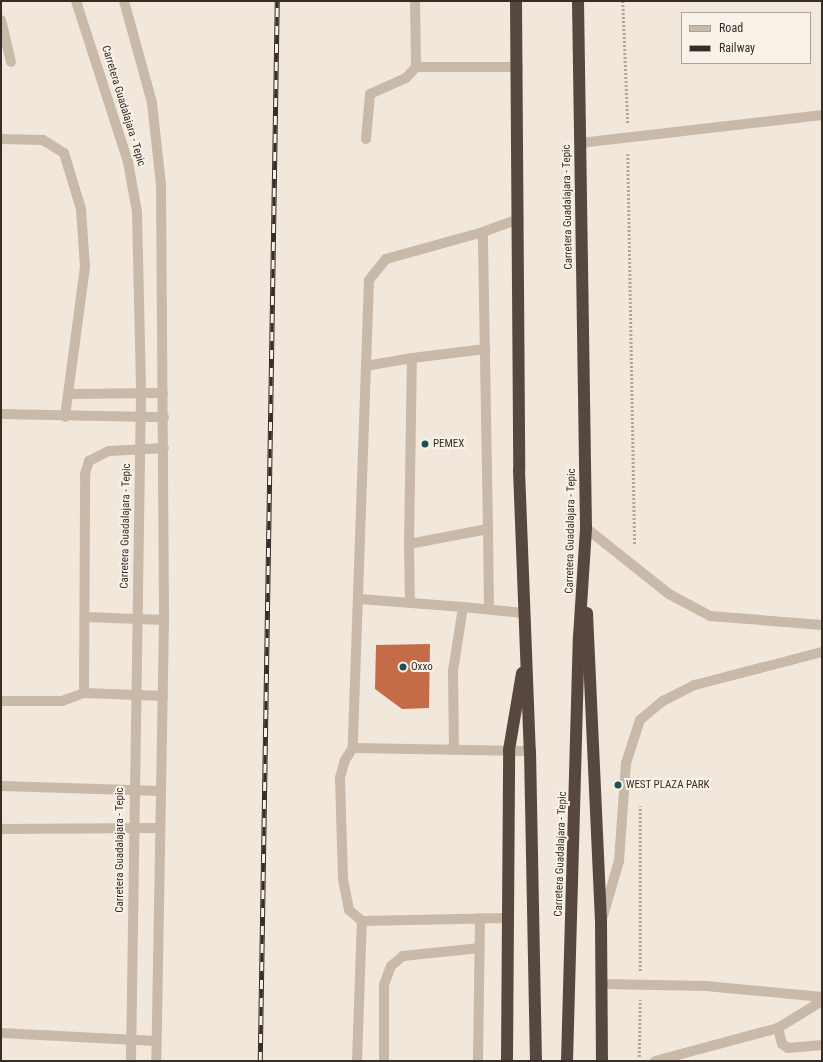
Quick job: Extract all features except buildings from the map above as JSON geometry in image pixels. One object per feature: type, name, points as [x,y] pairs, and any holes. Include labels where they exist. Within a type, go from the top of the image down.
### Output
[{"type":"highway","points":[[516,1],[519,219],[518,470],[530,751],[536,1061]]},
{"type":"highway","name":"Carretera Guadalajara - Tepic","points":[[567,1061],[579,637],[585,569],[586,528],[578,1]]},
{"type":"highway","points":[[585,569],[601,921],[602,1061]]},
{"type":"highway","points":[[507,1061],[509,750],[516,697],[526,660]]},
{"type":"street","name":"Carretera Guadalajara - Tepic","points":[[76,1],[128,162],[137,212],[141,449],[133,791],[131,1061]]},
{"type":"street","name":"Carretera Guadalajara - Tepic","points":[[124,1],[152,103],[161,184],[164,418],[164,620],[156,1061]]},
{"type":"street","points":[[415,1],[416,68]]},
{"type":"street","points":[[1,20],[12,62]]},
{"type":"street","points":[[366,139],[370,94],[406,78],[416,68],[518,66]]},
{"type":"street","points":[[580,143],[822,115]]},
{"type":"street","points":[[1,139],[43,140],[64,153],[81,209],[85,267],[65,417]]},
{"type":"street","points":[[507,918],[362,921],[349,910],[343,879],[340,778],[344,760],[353,748],[360,599],[369,280],[374,271],[386,259],[483,232],[519,219]]},
{"type":"street","points":[[483,232],[489,609]]},
{"type":"street","points":[[366,366],[412,358],[485,349]]},
{"type":"street","points":[[410,603],[409,544],[412,358]]},
{"type":"street","points":[[68,394],[163,393]]},
{"type":"street","points":[[1,414],[65,417],[164,418]]},
{"type":"street","points":[[84,692],[85,474],[89,461],[109,451],[164,448]]},
{"type":"street","points":[[586,528],[669,594],[710,616],[822,625]]},
{"type":"street","points":[[409,544],[488,529]]},
{"type":"street","points":[[360,599],[524,613]]},
{"type":"street","points":[[454,750],[453,671],[464,607]]},
{"type":"street","points":[[85,617],[164,620]]},
{"type":"street","points":[[601,921],[619,861],[626,763],[640,720],[664,701],[694,685],[822,652]]},
{"type":"street","points":[[1,701],[62,701],[84,692],[163,696]]},
{"type":"street","points":[[353,748],[530,751]]},
{"type":"street","points":[[1,786],[161,791]]},
{"type":"street","points":[[1,829],[160,828]]},
{"type":"street","points":[[478,1061],[480,918]]},
{"type":"street","points":[[357,1061],[362,921]]},
{"type":"street","points":[[384,1061],[384,985],[391,966],[403,956],[480,948]]},
{"type":"street","points":[[601,984],[640,986],[706,986],[822,997]]},
{"type":"street","points":[[655,1061],[778,1028],[822,1001]]},
{"type":"street","points":[[778,1028],[782,1044],[788,1048],[822,1045]]},
{"type":"street","points":[[1,1034],[156,1041]]},
{"type":"path","points":[[623,1],[628,138],[635,545]]},
{"type":"path","points":[[639,1061],[640,800]]},
{"type":"railway","points":[[260,1061],[277,1]]},
{"type":"place","name":"PEMEX","points":[[425,444]]},
{"type":"place","name":"Oxxo","points":[[403,667]]},
{"type":"place","name":"WEST PLAZA PARK","points":[[618,785]]}]
